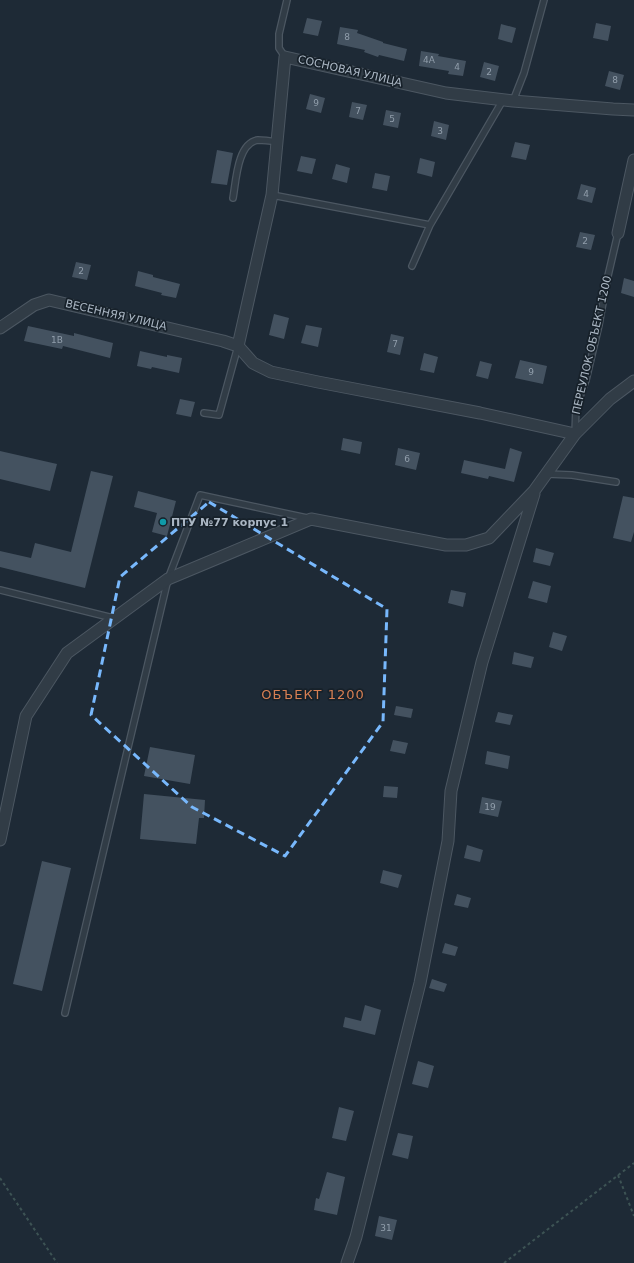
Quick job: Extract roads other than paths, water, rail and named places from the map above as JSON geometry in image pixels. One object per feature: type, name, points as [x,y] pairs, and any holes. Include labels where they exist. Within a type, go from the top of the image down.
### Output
[{"type":"street","name":"СОСНОВАЯ УЛИЦА","points":[[238,346],[272,195],[285,57],[446,93],[508,100],[634,110]]},
{"type":"street","points":[[618,233],[634,160]]},
{"type":"street","name":"ВЕСЕННЯЯ УЛИЦА","points":[[0,328],[34,305],[48,300],[223,341],[238,346]]},
{"type":"street","points":[[238,346],[254,362],[271,372],[480,413],[575,434]]},
{"type":"street","points":[[0,840],[26,716],[67,653],[114,618],[168,579],[311,519],[446,545],[466,545],[488,538],[534,491],[575,434],[610,399],[634,381]]},
{"type":"street","points":[[346,1263],[356,1237],[420,983],[448,841],[452,792],[481,670],[534,491]]},
{"type":"lane","points":[[285,57],[279,48],[279,34],[287,0]]},
{"type":"lane","points":[[412,266],[430,225],[524,73],[544,0]]},
{"type":"lane","points":[[233,198],[240,158],[248,145],[257,140],[277,142]]},
{"type":"lane","points":[[272,195],[430,225]]},
{"type":"lane","name":"ПЕРЕУЛОК ОБЪЕКТ 1200","points":[[575,434],[576,407],[586,380],[618,233]]},
{"type":"lane","points":[[204,413],[219,415],[238,346]]},
{"type":"lane","points":[[547,474],[572,475],[616,482]]},
{"type":"lane","points":[[65,1013],[168,579],[200,495],[311,519]]},
{"type":"lane","points":[[0,590],[114,618]]},
{"type":"place","name":"ПТУ №77 корпус 1","points":[[163,522]]},
{"type":"district","name":"ОБЪЕКТ 1200","points":[[313,694]]}]
